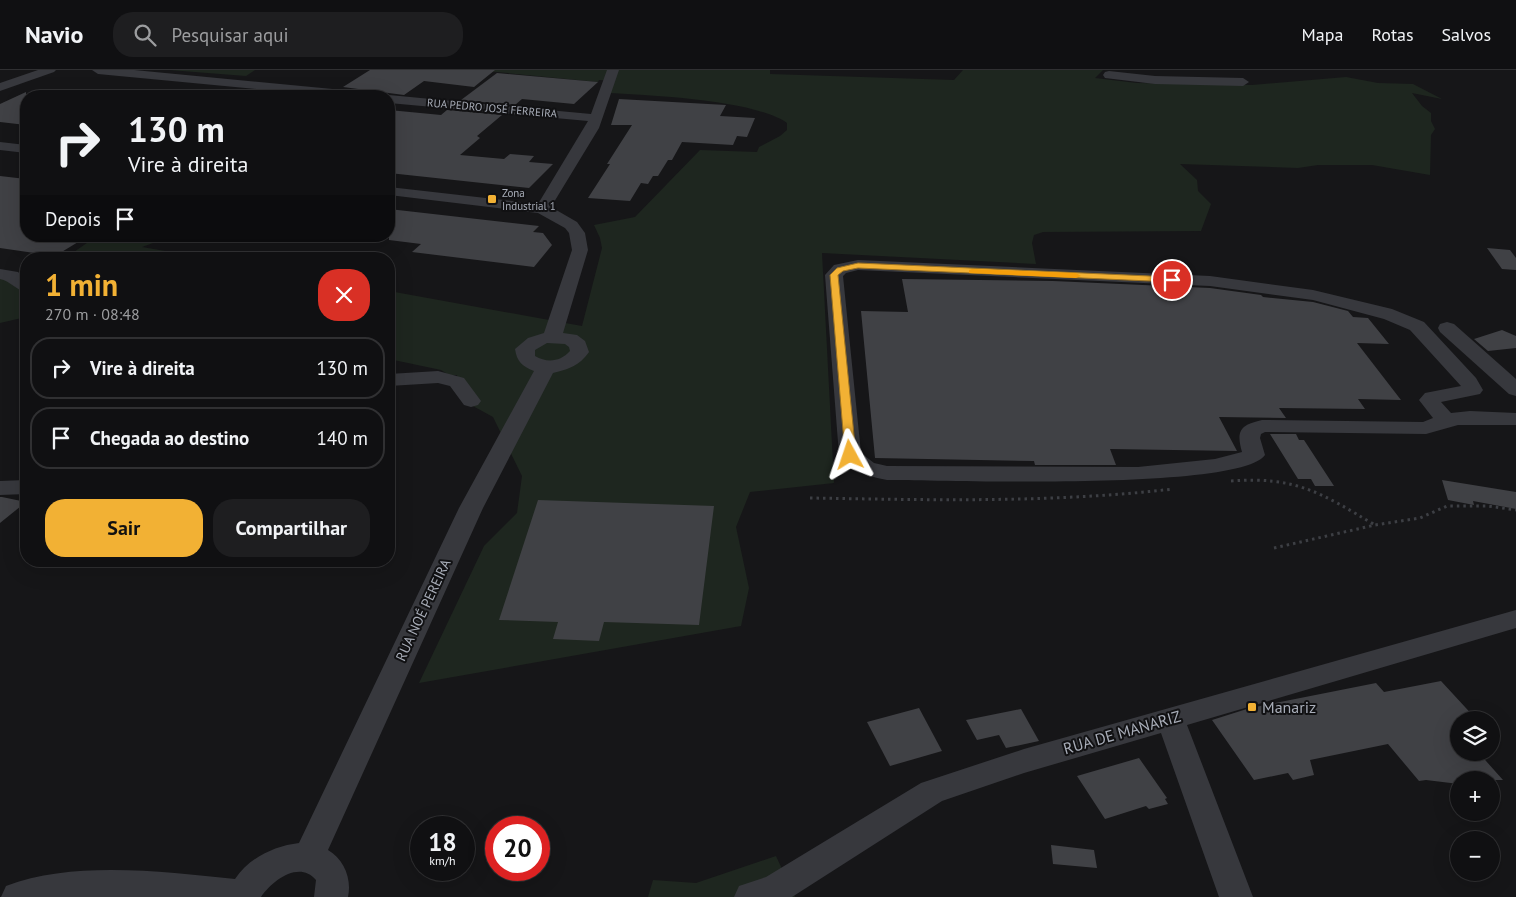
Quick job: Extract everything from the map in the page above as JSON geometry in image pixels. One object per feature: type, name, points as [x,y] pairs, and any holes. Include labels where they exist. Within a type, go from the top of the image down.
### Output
[{"type":"street","points":[[0,87],[50,70]]},
{"type":"street","points":[[98,70],[303,90]]},
{"type":"street","points":[[542,210],[586,140],[596,118],[608,74]]},
{"type":"street","points":[[1110,74],[1155,80],[1243,82]]},
{"type":"street","name":"RUA PEDRO JOSÉ FERREIRA","points":[[395,100],[596,118]]},
{"type":"street","points":[[0,146],[20,148]]},
{"type":"street","points":[[395,193],[542,210],[571,225],[577,233],[580,250],[553,337]]},
{"type":"street","points":[[1446,421],[1429,400],[1432,397],[1473,390],[1469,382],[1417,326],[1407,320],[1348,302],[1252,285],[1210,281],[858,266],[840,269],[834,275],[850,455],[862,467],[875,471],[887,473],[1130,474],[1234,463],[1251,458],[1254,454],[1249,438],[1252,430],[1262,426],[1426,428],[1446,421],[1465,418],[1516,419]]},
{"type":"street","points":[[6,275],[20,283]]},
{"type":"street","points":[[1447,328],[1516,390]]},
{"type":"street","points":[[562,337],[576,342],[580,346],[580,351],[572,360],[565,364],[546,367],[530,363],[524,354],[526,349],[536,341],[562,337]]},
{"type":"street","name":"RUA NOÉ PEREIRA","points":[[308,858],[471,508],[546,367]]},
{"type":"street","points":[[395,380],[438,377],[457,382],[471,401]]},
{"type":"street","points":[[0,488],[20,487]]},
{"type":"street","name":"RUA DE MANARIZ","points":[[751,897],[774,890],[932,792],[1024,761],[1516,619]]},
{"type":"street","points":[[1170,719],[1236,897]]},
{"type":"street","points":[[18,897],[38,892],[105,887],[181,889],[243,896],[252,882],[263,871],[291,858],[308,858],[318,860],[327,867],[333,877],[334,890],[331,897]]},
{"type":"path","points":[[1227,482],[1256,478],[1276,479],[1310,488],[1374,525]]},
{"type":"path","points":[[810,498],[1006,500],[1121,496],[1179,488]]},
{"type":"path","points":[[1274,548],[1374,525],[1420,518],[1447,506],[1488,506],[1516,510]]},
{"type":"shaded area","points":[[169,70],[255,70],[246,76]]},
{"type":"shaded area","points":[[476,70],[770,70],[770,74],[954,80],[963,70],[1103,70],[1095,78],[1137,83],[1252,85],[1346,77],[1378,83],[1413,84],[1442,99],[1412,93],[1422,106],[1431,113],[1431,121],[1435,129],[1431,135],[1430,175],[1372,165],[1318,165],[1298,168],[1180,164],[1197,180],[1198,191],[1211,204],[1201,231],[1043,232],[1034,235],[1032,243],[1036,264],[822,253],[834,483],[750,492],[736,527],[749,588],[741,626],[419,683],[484,546],[517,513],[522,476],[493,417],[462,400],[457,375],[449,375],[441,370],[395,360],[395,292],[582,326],[602,248],[594,225],[635,217],[700,150],[757,152],[759,147],[787,130],[787,123],[772,115],[751,109],[701,100],[608,93],[614,81],[599,80],[598,82]]},
{"type":"shaded area","points":[[88,242],[152,242],[142,247],[171,252],[74,252]]},
{"type":"shaded area","points":[[20,275],[20,318],[0,323],[0,277]]},
{"type":"shaded area","points":[[776,856],[795,897],[648,897],[653,880],[696,883]]},
{"type":"building","points":[[370,70],[495,70],[474,87],[424,81],[404,95],[395,94],[395,90],[366,90],[343,87]]},
{"type":"building","points":[[497,73],[598,82],[574,104],[522,99],[515,105],[461,100]]},
{"type":"building","points":[[20,95],[20,124],[0,122],[0,104]]},
{"type":"building","points":[[619,99],[726,105],[720,116],[755,118],[747,137],[737,136],[733,145],[682,142],[672,160],[668,160],[658,176],[653,176],[648,184],[641,183],[630,201],[588,198],[632,125],[611,125]]},
{"type":"building","points":[[447,110],[502,115],[477,136],[480,138],[460,155],[504,159],[510,154],[534,156],[529,162],[553,164],[529,188],[395,174],[395,111],[441,115]]},
{"type":"building","points":[[0,176],[20,178],[20,242],[78,242],[62,252],[28,252],[0,248]]},
{"type":"building","points":[[395,210],[539,226],[533,232],[543,233],[552,245],[534,267],[412,252],[421,244],[395,241]]},
{"type":"building","points":[[1487,248],[1510,250],[1516,258],[1516,270],[1502,269]]},
{"type":"building","points":[[902,279],[1053,281],[1210,288],[1261,295],[1263,297],[1313,302],[1348,311],[1353,317],[1368,318],[1389,344],[1357,343],[1401,400],[1358,399],[1365,409],[1279,408],[1286,418],[1219,417],[1237,451],[1110,449],[1116,465],[1035,465],[1034,461],[875,458],[861,311],[908,312]]},
{"type":"building","points":[[1502,330],[1516,336],[1516,348],[1488,351],[1474,339]]},
{"type":"building","points":[[1270,434],[1296,434],[1299,440],[1304,440],[1334,486],[1315,486],[1311,479],[1298,479]]},
{"type":"building","points":[[1442,480],[1516,492],[1516,509],[1473,501],[1474,505],[1448,500]]},
{"type":"building","points":[[0,497],[20,501],[20,507],[0,523]]},
{"type":"building","points":[[538,500],[714,506],[699,625],[604,622],[599,641],[553,639],[558,622],[499,620]]},
{"type":"building","points":[[1441,681],[1469,711],[1450,711],[1450,761],[1486,761],[1495,771],[1450,771],[1450,783],[1419,781],[1388,744],[1310,760],[1314,775],[1293,780],[1288,773],[1254,780],[1212,720],[1250,708],[1376,683],[1384,692]]},
{"type":"building","points":[[919,708],[942,751],[890,766],[867,722]]},
{"type":"building","points":[[1021,709],[1039,741],[1006,748],[999,735],[977,740],[966,720]]},
{"type":"building","points":[[1139,758],[1167,798],[1165,799],[1168,804],[1149,809],[1146,806],[1105,819],[1077,776]]},
{"type":"building","points":[[1051,845],[1094,850],[1097,868],[1053,864]]},
{"type":"slow traffic","points":[[972,271],[1076,276]]},
{"type":"place","name":"Zona Industrial 1","points":[[492,199]]},
{"type":"place","name":"Manariz","points":[[1252,707]]},
{"type":"route","points":[[850,455],[834,275],[840,269],[858,266],[1172,280]]}]
